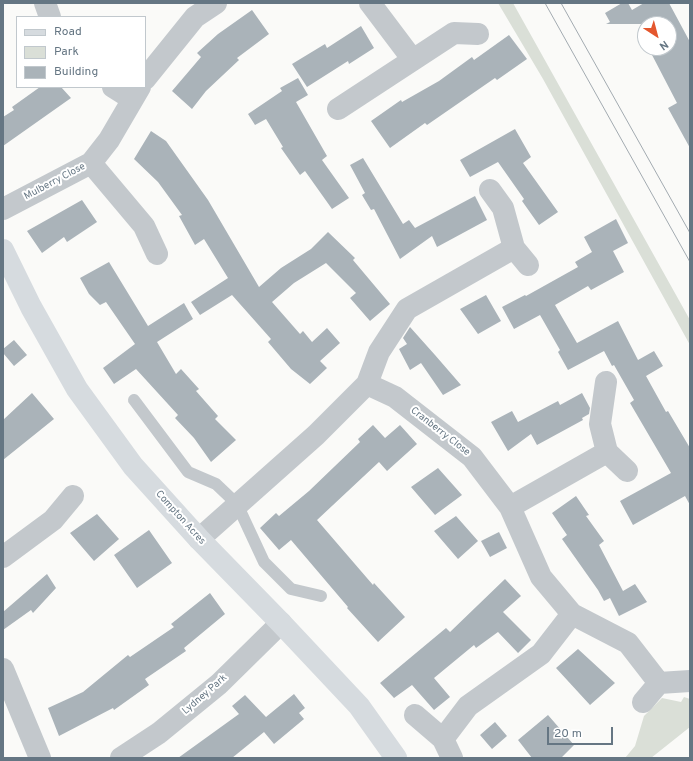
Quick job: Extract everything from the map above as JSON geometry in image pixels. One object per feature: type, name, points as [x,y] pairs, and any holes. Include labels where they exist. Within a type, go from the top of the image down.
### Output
[{"type":"street","points":[[45,3],[50,16]]},
{"type":"street","points":[[146,79],[195,17],[216,3]]},
{"type":"street","points":[[370,3],[413,60]]},
{"type":"street","points":[[338,109],[454,33],[478,34]]},
{"type":"street","points":[[117,88],[136,93]]},
{"type":"street","name":"Mulberry Close","points":[[3,209],[91,164],[109,140],[136,93]]},
{"type":"street","points":[[91,164],[144,226],[157,254]]},
{"type":"street","points":[[490,190],[502,208],[514,248],[528,265]]},
{"type":"street","points":[[199,539],[316,435],[367,384],[379,352],[407,309],[514,248]]},
{"type":"street","name":"Compton Acres","points":[[3,250],[31,307],[77,389],[133,466],[199,539],[359,706],[396,758]]},
{"type":"street","points":[[606,382],[600,424],[607,452],[627,471]]},
{"type":"street","name":"Cranberry Close","points":[[367,384],[395,397],[472,457],[510,507],[541,577],[572,614],[628,643],[659,683]]},
{"type":"street","points":[[510,507],[607,452]]},
{"type":"street","points":[[3,556],[53,520],[73,496]]},
{"type":"street","points":[[415,716],[448,749],[468,706],[542,654],[572,614]]},
{"type":"street","name":"Lydney Park","points":[[121,758],[159,733],[219,684],[281,623]]},
{"type":"street","points":[[3,669],[40,758]]},
{"type":"street","points":[[643,702],[659,683],[690,681]]},
{"type":"lane","points":[[134,400],[188,472],[216,484],[237,504],[264,562],[291,590],[320,596]]},
{"type":"green space","points":[[498,3],[513,3],[690,320],[690,345],[543,79]]},
{"type":"green space","points":[[684,697],[690,699],[690,727],[651,758],[625,758],[635,746],[644,716],[662,698],[681,702]]},
{"type":"building","points":[[622,3],[628,3],[632,10],[644,3],[669,3],[676,16],[637,16],[637,24],[606,24],[610,22],[605,13]]},
{"type":"building","points":[[252,10],[269,34],[237,58],[239,60],[206,91],[192,109],[172,91],[201,57],[197,53],[218,34]]},
{"type":"building","points":[[677,18],[690,42],[690,148],[668,108],[677,103],[653,56],[677,56]]},
{"type":"building","points":[[361,26],[374,48],[349,64],[348,61],[307,87],[292,64],[325,44],[327,48]]},
{"type":"building","points":[[509,35],[527,59],[497,80],[495,78],[427,125],[425,123],[390,148],[371,121],[401,100],[402,102],[439,81],[472,57],[474,60]]},
{"type":"building","points":[[298,78],[308,95],[296,102],[327,156],[322,160],[349,198],[332,209],[305,171],[300,175],[281,148],[283,147],[266,119],[255,125],[248,114],[282,91],[280,88]]},
{"type":"building","points":[[39,88],[62,88],[71,98],[3,146],[3,117],[14,110],[12,107]]},
{"type":"building","points":[[515,129],[531,157],[523,163],[558,212],[539,225],[522,201],[524,199],[498,162],[470,177],[460,160]]},
{"type":"building","points":[[151,131],[166,141],[208,200],[259,287],[281,268],[311,249],[328,232],[355,258],[353,260],[390,304],[370,321],[350,298],[356,293],[326,263],[294,283],[272,302],[300,334],[303,331],[312,342],[327,328],[340,343],[320,361],[327,368],[310,384],[291,369],[268,342],[271,339],[232,295],[200,315],[191,302],[228,278],[204,239],[195,245],[179,216],[182,215],[158,182],[134,159]]},
{"type":"building","points":[[363,158],[403,224],[409,220],[415,228],[475,196],[487,220],[437,247],[432,236],[400,259],[374,209],[371,210],[362,195],[365,193],[350,165]]},
{"type":"building","points":[[82,200],[97,222],[67,242],[64,237],[42,253],[27,231]]},
{"type":"building","points":[[616,219],[628,243],[613,251],[624,272],[591,290],[588,286],[555,305],[577,343],[618,321],[638,360],[654,351],[663,366],[646,376],[666,412],[668,411],[690,448],[690,505],[685,496],[633,525],[620,501],[671,473],[630,403],[634,400],[614,365],[612,366],[604,351],[568,370],[558,352],[560,350],[540,315],[514,329],[502,307],[525,295],[526,296],[578,267],[575,262],[592,252],[584,237]]},
{"type":"building","points":[[109,262],[148,326],[184,303],[193,319],[157,342],[176,374],[181,369],[199,389],[196,391],[218,416],[215,419],[236,440],[211,462],[194,438],[175,418],[178,415],[136,369],[114,384],[103,368],[135,344],[106,302],[100,305],[89,294],[80,278]]},
{"type":"building","points":[[486,295],[501,321],[478,334],[460,309]]},
{"type":"building","points":[[410,327],[461,385],[443,395],[421,363],[410,370],[399,349],[407,344],[403,338]]},
{"type":"building","points":[[14,340],[27,355],[14,366],[3,353],[3,349]]},
{"type":"building","points":[[32,393],[54,419],[3,460],[3,420]]},
{"type":"building","points":[[582,393],[590,408],[589,414],[582,418],[583,420],[537,445],[531,434],[508,451],[491,422],[512,411],[518,422],[558,401],[560,405]]},
{"type":"building","points":[[373,425],[385,438],[400,425],[417,444],[387,471],[379,462],[317,520],[373,585],[374,583],[405,617],[378,642],[347,608],[348,607],[291,540],[279,550],[260,528],[276,513],[279,516],[309,491],[360,442],[358,439]]},
{"type":"building","points":[[438,468],[462,495],[435,515],[411,487]]},
{"type":"building","points":[[576,496],[589,515],[586,516],[604,541],[599,545],[623,591],[635,584],[647,602],[619,616],[610,598],[604,601],[598,590],[562,539],[567,535],[552,513]]},
{"type":"building","points":[[97,514],[119,539],[94,561],[70,533]]},
{"type":"building","points":[[456,516],[478,541],[458,559],[434,531]]},
{"type":"building","points":[[149,530],[172,563],[137,588],[114,555]]},
{"type":"building","points":[[499,532],[507,548],[490,557],[481,541]]},
{"type":"building","points":[[47,574],[56,588],[33,613],[31,610],[3,630],[3,612]]},
{"type":"building","points":[[505,579],[521,596],[503,612],[531,640],[518,653],[498,632],[476,648],[474,645],[434,678],[450,697],[434,710],[412,685],[394,698],[380,683],[446,628],[450,632]]},
{"type":"building","points":[[210,593],[225,614],[184,648],[186,651],[145,679],[149,685],[114,710],[113,708],[59,736],[48,708],[83,692],[128,655],[130,657],[174,627],[171,624]]},
{"type":"building","points":[[578,649],[615,683],[590,705],[556,668]]},
{"type":"building","points":[[294,694],[305,708],[299,713],[304,719],[274,744],[264,732],[232,758],[178,758],[239,714],[232,706],[245,695],[266,717]]},
{"type":"building","points":[[548,715],[574,745],[561,758],[532,758],[518,740]]},
{"type":"building","points":[[495,722],[507,736],[492,749],[480,735]]},
{"type":"tram line","points":[[545,3],[690,262]]},
{"type":"tram line","points":[[561,3],[690,233]]}]
